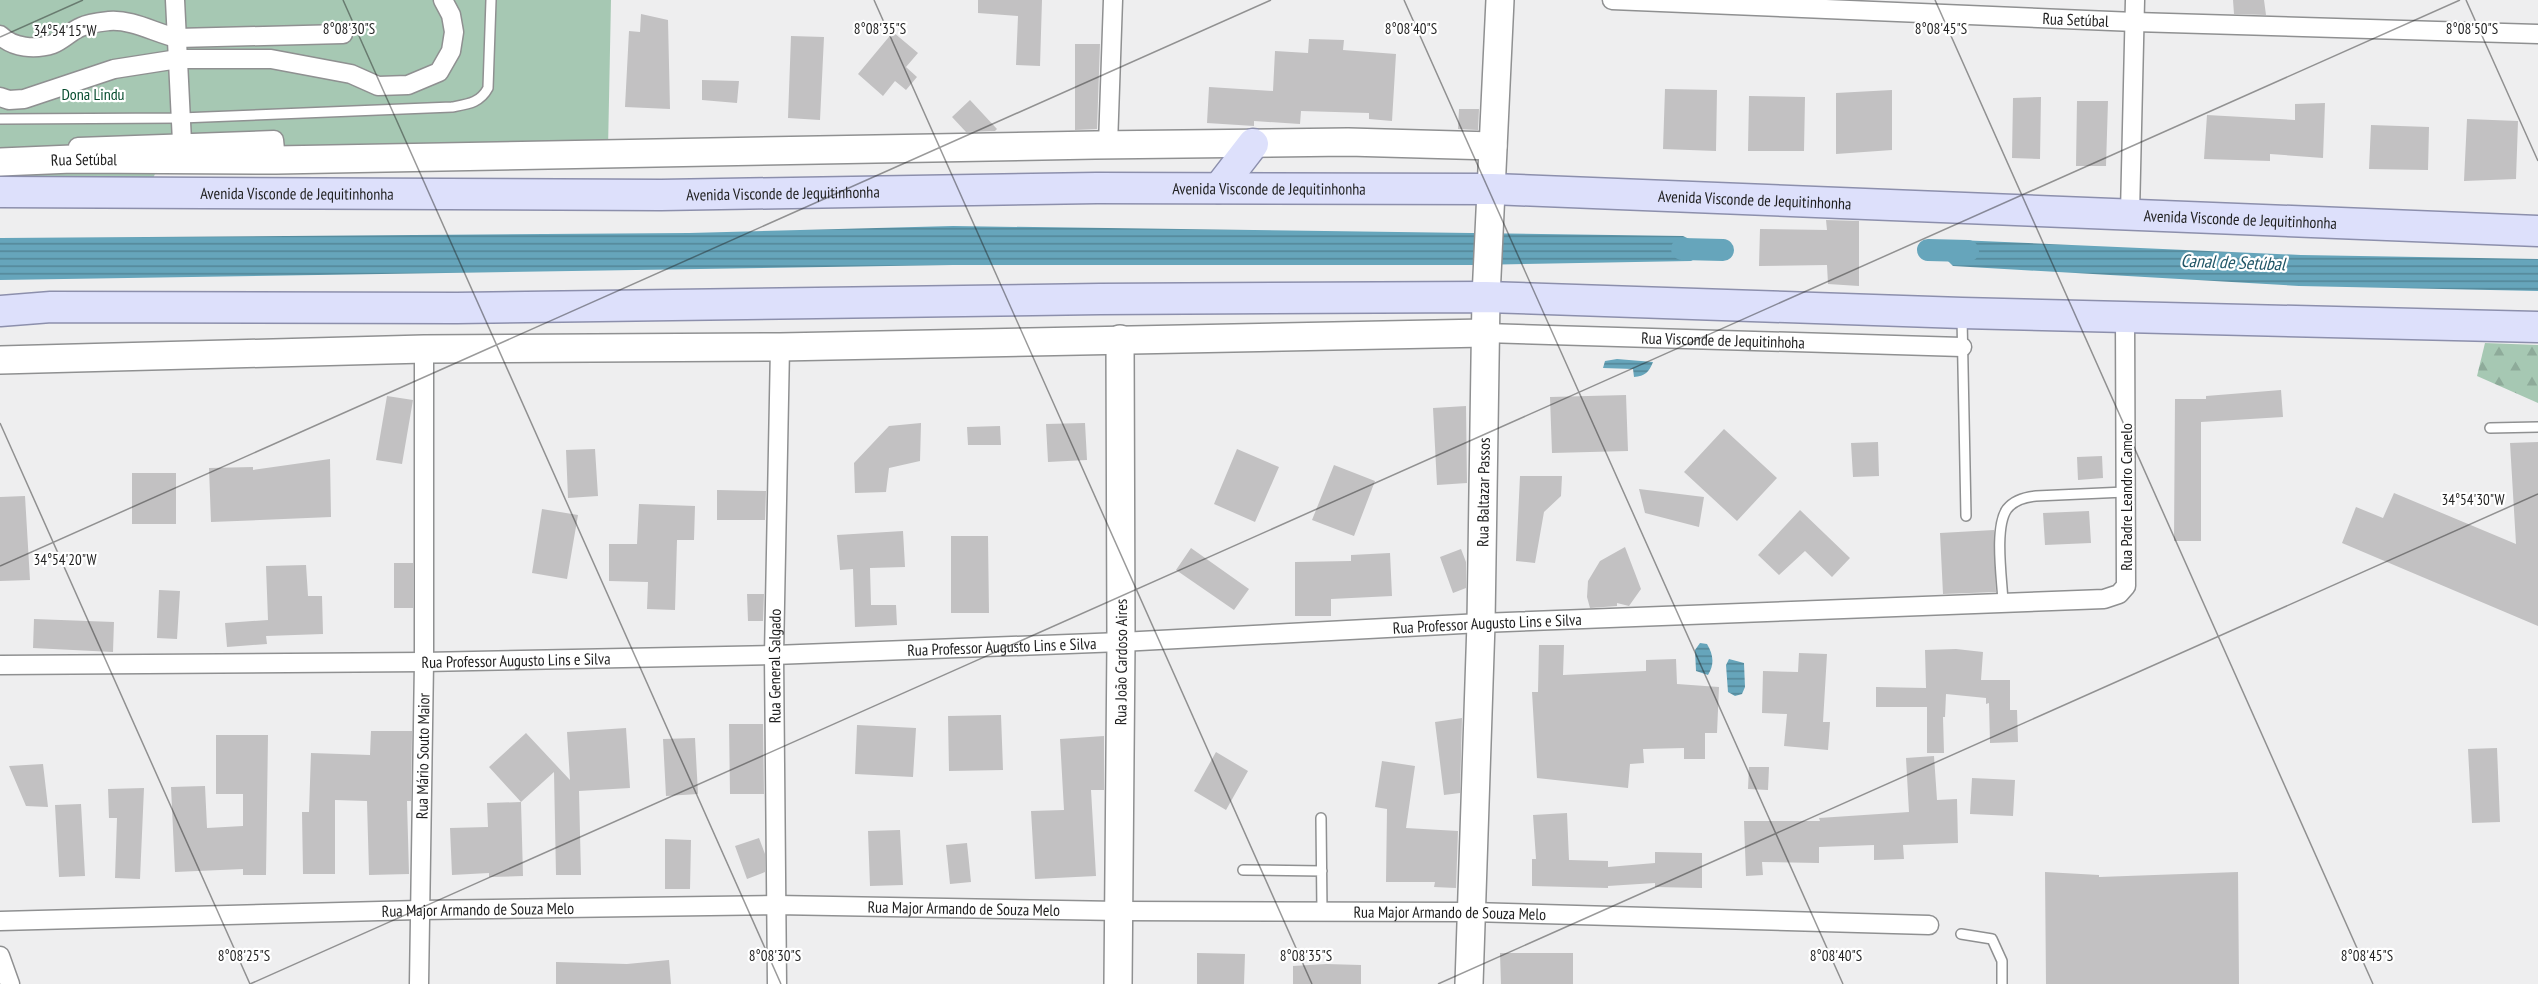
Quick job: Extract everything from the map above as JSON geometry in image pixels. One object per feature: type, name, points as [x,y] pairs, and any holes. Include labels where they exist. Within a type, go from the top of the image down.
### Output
[{"type":"main road","points":[[1219,188],[1253,144]]},
{"type":"main road","name":"Avenida Visconde de Jequitinhonha","points":[[0,192],[661,195],[1219,188],[2130,213],[2538,231]]},
{"type":"main road","points":[[0,311],[51,307],[457,308],[1100,299],[1487,285],[1962,313],[2125,315],[2538,327]]},
{"type":"street","points":[[175,0],[181,118],[175,151]]},
{"type":"street","points":[[0,97],[9,100],[24,99],[114,69],[178,59],[271,59],[351,74],[378,86],[408,84],[438,72],[451,51],[454,32],[451,15],[443,0]]},
{"type":"street","points":[[1108,145],[1113,0]]},
{"type":"street","name":"Rua Baltazar Passos","points":[[1469,984],[1481,623],[1485,333],[1500,0]]},
{"type":"street","name":"Rua Setúbal","points":[[1612,0],[2135,22],[2538,34]]},
{"type":"street","points":[[2130,213],[2135,0]]},
{"type":"street","points":[[0,35],[16,46],[43,46],[54,44],[82,26],[111,21],[127,22],[177,38],[343,34]]},
{"type":"street","name":"Avenida Visconde de Jequitinhonha","points":[[175,151],[276,160],[1348,142],[1493,146]]},
{"type":"street","name":"Rua Setúbal","points":[[0,162],[175,151]]},
{"type":"street","name":"Rua Padre Leandro Camelo","points":[[2003,602],[2104,599],[2119,594],[2126,586],[2125,315]]},
{"type":"street","points":[[0,360],[424,349],[780,347],[1485,333]]},
{"type":"street","name":"Rua Visconde de Jequitinhoha","points":[[1485,333],[1962,347]]},
{"type":"street","name":"Rua João Cardoso Aires","points":[[1118,984],[1121,642],[1120,339]]},
{"type":"street","name":"Rua General Salgado","points":[[777,984],[774,655],[780,347]]},
{"type":"street","name":"Rua Mário Souto Maior","points":[[418,984],[424,662],[424,349]]},
{"type":"street","name":"Rua Professor Augusto Lins e Silva","points":[[0,665],[424,662],[774,655],[1121,642],[1481,623],[2003,602]]},
{"type":"street","name":"Rua Major Armando de Souza Melo","points":[[0,921],[419,910],[776,905],[1119,911],[1471,912],[1929,925]]},
{"type":"street","points":[[0,956],[10,984]]},
{"type":"lane","points":[[0,119],[181,118],[452,106],[473,103],[482,98],[488,88],[490,0]]},
{"type":"lane","points":[[1962,313],[1966,516]]},
{"type":"lane","points":[[2490,428],[2538,427]]},
{"type":"lane","points":[[2003,602],[2000,524],[2008,507],[2023,498],[2036,496],[2125,492]]},
{"type":"lane","points":[[1321,818],[1322,912]]},
{"type":"lane","points":[[1243,870],[1322,871]]},
{"type":"lane","points":[[1962,934],[1992,939],[2002,961],[2002,984]]},
{"type":"green space","name":"Dona Lindu","points":[[0,0],[611,0],[608,149],[157,169],[152,181],[0,192]]},
{"type":"green space","points":[[2485,343],[2538,345],[2538,403],[2477,376]]},
{"type":"water","points":[[953,226],[1683,236],[1712,250],[1691,261],[1473,265],[953,265],[0,280],[0,238],[689,233]]},
{"type":"water","points":[[1958,240],[2301,255],[2538,259],[2538,291],[2299,286],[1953,266],[1937,250]]},
{"type":"water","points":[[1617,359],[1653,362],[1646,373],[1634,377],[1633,369],[1603,368],[1605,361]]},
{"type":"water","points":[[1700,643],[1707,644],[1712,655],[1712,667],[1708,675],[1696,671],[1695,650]]},
{"type":"water","points":[[1729,659],[1744,663],[1745,687],[1742,694],[1735,696],[1728,692],[1726,665]]},
{"type":"building","points":[[978,0],[1042,0],[1040,66],[1016,65],[1018,16],[978,13]]},
{"type":"building","points":[[2233,0],[2264,0],[2266,15],[2234,14]]},
{"type":"building","points":[[641,14],[668,20],[670,109],[625,107],[629,31],[640,32]]},
{"type":"building","points":[[893,32],[918,53],[906,67],[917,77],[906,90],[895,81],[883,96],[858,74]]},
{"type":"building","points":[[791,36],[824,37],[820,120],[788,118]]},
{"type":"building","points":[[1309,39],[1344,40],[1343,50],[1396,54],[1392,121],[1369,119],[1369,113],[1301,111],[1300,124],[1254,121],[1254,126],[1207,123],[1209,87],[1273,91],[1275,51],[1308,53]]},
{"type":"building","points":[[1075,44],[1100,44],[1097,129],[1075,130]]},
{"type":"building","points":[[702,80],[739,81],[737,103],[702,100]]},
{"type":"building","points":[[1665,89],[1717,90],[1716,151],[1663,149]]},
{"type":"building","points":[[1892,90],[1892,150],[1836,154],[1836,93]]},
{"type":"building","points":[[1749,96],[1805,97],[1804,151],[1748,151]]},
{"type":"building","points":[[2041,97],[2040,159],[2012,158],[2013,98]]},
{"type":"building","points":[[970,100],[997,129],[995,131],[966,132],[952,117]]},
{"type":"building","points":[[2077,101],[2108,101],[2106,166],[2076,166]]},
{"type":"building","points":[[2325,103],[2323,158],[2270,154],[2270,161],[2204,159],[2207,115],[2295,120],[2295,104]]},
{"type":"building","points":[[1459,109],[1479,109],[1478,130],[1458,129]]},
{"type":"building","points":[[2467,119],[2518,121],[2516,179],[2464,181]]},
{"type":"building","points":[[2371,125],[2429,127],[2428,170],[2369,169]]},
{"type":"building","points":[[1826,220],[1859,221],[1859,286],[1828,284],[1827,265],[1759,266],[1760,229],[1827,230]]},
{"type":"building","points":[[2281,390],[2283,417],[2201,422],[2201,541],[2174,541],[2175,399],[2206,399],[2206,396]]},
{"type":"building","points":[[1626,395],[1628,451],[1552,453],[1550,397]]},
{"type":"building","points":[[387,396],[413,400],[402,464],[376,460]]},
{"type":"building","points":[[1466,406],[1467,483],[1437,485],[1433,408]]},
{"type":"building","points":[[921,423],[920,461],[889,468],[886,492],[855,493],[854,463],[889,426]]},
{"type":"building","points":[[1085,423],[1087,460],[1048,462],[1046,424]]},
{"type":"building","points":[[1000,426],[1001,445],[968,445],[967,427]]},
{"type":"building","points":[[1724,429],[1777,478],[1737,521],[1684,472]]},
{"type":"building","points":[[1878,442],[1879,476],[1853,477],[1851,443]]},
{"type":"building","points":[[2538,442],[2538,626],[2342,543],[2356,507],[2383,518],[2394,493],[2516,544],[2510,443]]},
{"type":"building","points":[[595,449],[598,496],[568,498],[566,450]]},
{"type":"building","points":[[1237,449],[1279,467],[1255,522],[1214,504]]},
{"type":"building","points":[[2102,456],[2103,478],[2078,480],[2077,457]]},
{"type":"building","points":[[330,459],[331,517],[211,522],[209,468],[253,467],[253,470]]},
{"type":"building","points":[[1334,465],[1375,481],[1354,536],[1312,520]]},
{"type":"building","points":[[132,473],[176,473],[176,524],[132,524]]},
{"type":"building","points":[[1520,476],[1562,476],[1561,496],[1544,512],[1535,563],[1516,561]]},
{"type":"building","points":[[1639,489],[1704,497],[1699,527],[1645,513]]},
{"type":"building","points":[[717,490],[766,491],[765,520],[717,520]]},
{"type":"building","points":[[25,496],[30,580],[0,581],[0,497]]},
{"type":"building","points":[[639,504],[695,506],[694,540],[677,540],[675,610],[647,609],[648,582],[609,581],[609,544],[637,544]]},
{"type":"building","points":[[542,509],[578,515],[567,579],[532,573]]},
{"type":"building","points":[[1800,510],[1850,558],[1832,577],[1805,551],[1779,575],[1758,555]]},
{"type":"building","points":[[2089,511],[2091,543],[2045,545],[2043,513]]},
{"type":"building","points":[[1994,530],[1996,592],[1943,594],[1940,533]]},
{"type":"building","points":[[903,531],[905,567],[870,568],[871,605],[896,605],[897,625],[855,627],[853,569],[840,570],[837,535]]},
{"type":"building","points":[[951,536],[988,536],[989,613],[951,613]]},
{"type":"building","points":[[1625,547],[1641,589],[1629,606],[1617,603],[1617,606],[1590,608],[1587,597],[1588,581],[1600,561]]},
{"type":"building","points":[[1191,548],[1249,589],[1234,610],[1176,570]]},
{"type":"building","points":[[1461,549],[1466,562],[1466,588],[1453,593],[1440,557]]},
{"type":"building","points":[[1390,553],[1392,596],[1331,599],[1331,616],[1295,616],[1295,562],[1351,561],[1351,555]]},
{"type":"building","points":[[394,563],[413,563],[413,608],[394,608]]},
{"type":"building","points":[[306,565],[308,596],[322,596],[323,634],[266,636],[267,644],[227,647],[225,623],[268,620],[266,566]]},
{"type":"building","points":[[159,590],[180,591],[177,639],[157,638]]},
{"type":"building","points":[[747,594],[764,594],[763,621],[748,621]]},
{"type":"building","points":[[34,619],[114,622],[113,652],[33,648]]},
{"type":"building","points":[[1539,645],[1564,645],[1563,675],[1646,671],[1646,660],[1676,659],[1677,684],[1719,687],[1717,733],[1705,733],[1705,759],[1684,759],[1684,748],[1643,749],[1644,763],[1630,764],[1628,788],[1537,778],[1532,692],[1538,692]]},
{"type":"building","points":[[1956,649],[1983,652],[1981,680],[2010,680],[2010,710],[2017,710],[2018,742],[1990,743],[1989,703],[1986,704],[1986,698],[1946,694],[1945,717],[1943,717],[1944,753],[1927,753],[1927,707],[1876,707],[1876,687],[1926,688],[1925,650]]},
{"type":"building","points":[[1799,653],[1827,654],[1823,722],[1830,722],[1828,750],[1784,746],[1787,714],[1762,713],[1763,671],[1798,672]]},
{"type":"building","points":[[1001,715],[1003,770],[949,771],[948,716]]},
{"type":"building","points":[[1462,718],[1460,793],[1444,795],[1435,722]]},
{"type":"building","points":[[729,724],[763,724],[764,794],[730,794]]},
{"type":"building","points":[[857,725],[916,728],[913,777],[855,774]]},
{"type":"building","points":[[626,728],[630,788],[579,791],[581,875],[556,875],[554,772],[521,802],[489,767],[526,733],[570,780],[567,732]]},
{"type":"building","points":[[371,731],[412,731],[411,801],[407,801],[409,874],[369,875],[367,801],[335,800],[335,874],[303,874],[302,812],[309,812],[311,753],[370,755]]},
{"type":"building","points":[[216,735],[268,735],[266,875],[243,875],[243,869],[175,872],[171,787],[205,786],[207,828],[243,826],[243,794],[216,794]]},
{"type":"building","points":[[1104,736],[1104,790],[1091,790],[1096,876],[1035,879],[1031,811],[1064,810],[1060,739]]},
{"type":"building","points":[[695,738],[698,794],[666,796],[663,739]]},
{"type":"building","points":[[2497,748],[2500,822],[2472,823],[2468,749]]},
{"type":"building","points":[[1216,752],[1248,771],[1226,810],[1194,791]]},
{"type":"building","points":[[1934,756],[1937,800],[1957,799],[1958,843],[1903,845],[1904,859],[1874,860],[1874,845],[1819,847],[1819,863],[1762,862],[1763,875],[1746,876],[1744,821],[1820,821],[1819,818],[1909,812],[1906,758]]},
{"type":"building","points":[[1382,761],[1415,766],[1406,828],[1458,831],[1456,888],[1434,887],[1435,882],[1386,882],[1387,809],[1375,807]]},
{"type":"building","points":[[43,764],[48,807],[26,806],[9,766]]},
{"type":"building","points":[[1749,767],[1769,767],[1768,790],[1748,789]]},
{"type":"building","points":[[1972,778],[2015,780],[2013,816],[1970,814]]},
{"type":"building","points":[[144,788],[140,879],[115,878],[117,818],[109,818],[108,789]]},
{"type":"building","points":[[521,802],[523,876],[489,877],[489,873],[452,875],[450,828],[488,827],[487,803]]},
{"type":"building","points":[[81,804],[85,876],[59,877],[55,805]]},
{"type":"building","points":[[1567,813],[1569,860],[1608,861],[1608,867],[1655,863],[1655,852],[1702,853],[1702,888],[1655,887],[1655,883],[1608,886],[1608,888],[1532,886],[1532,859],[1536,859],[1533,815]]},
{"type":"building","points":[[900,830],[903,885],[870,886],[868,831]]},
{"type":"building","points":[[759,838],[765,854],[765,872],[747,879],[735,846]]},
{"type":"building","points":[[665,839],[691,840],[690,889],[665,889]]},
{"type":"building","points":[[967,843],[971,882],[950,884],[946,845]]},
{"type":"building","points":[[2045,872],[2099,875],[2099,877],[2238,872],[2239,984],[2046,984]]},
{"type":"building","points":[[1197,953],[1245,954],[1244,984],[1197,984]]},
{"type":"building","points":[[1500,953],[1573,953],[1573,984],[1501,984]]},
{"type":"building","points":[[669,960],[671,984],[556,984],[556,962],[627,964]]},
{"type":"building","points":[[1361,965],[1361,984],[1293,984],[1293,966]]},
{"type":"waterway","points":[[1682,249],[1723,250]]},
{"type":"waterway","name":"Canal de Setúbal","points":[[1928,250],[1968,251]]}]
